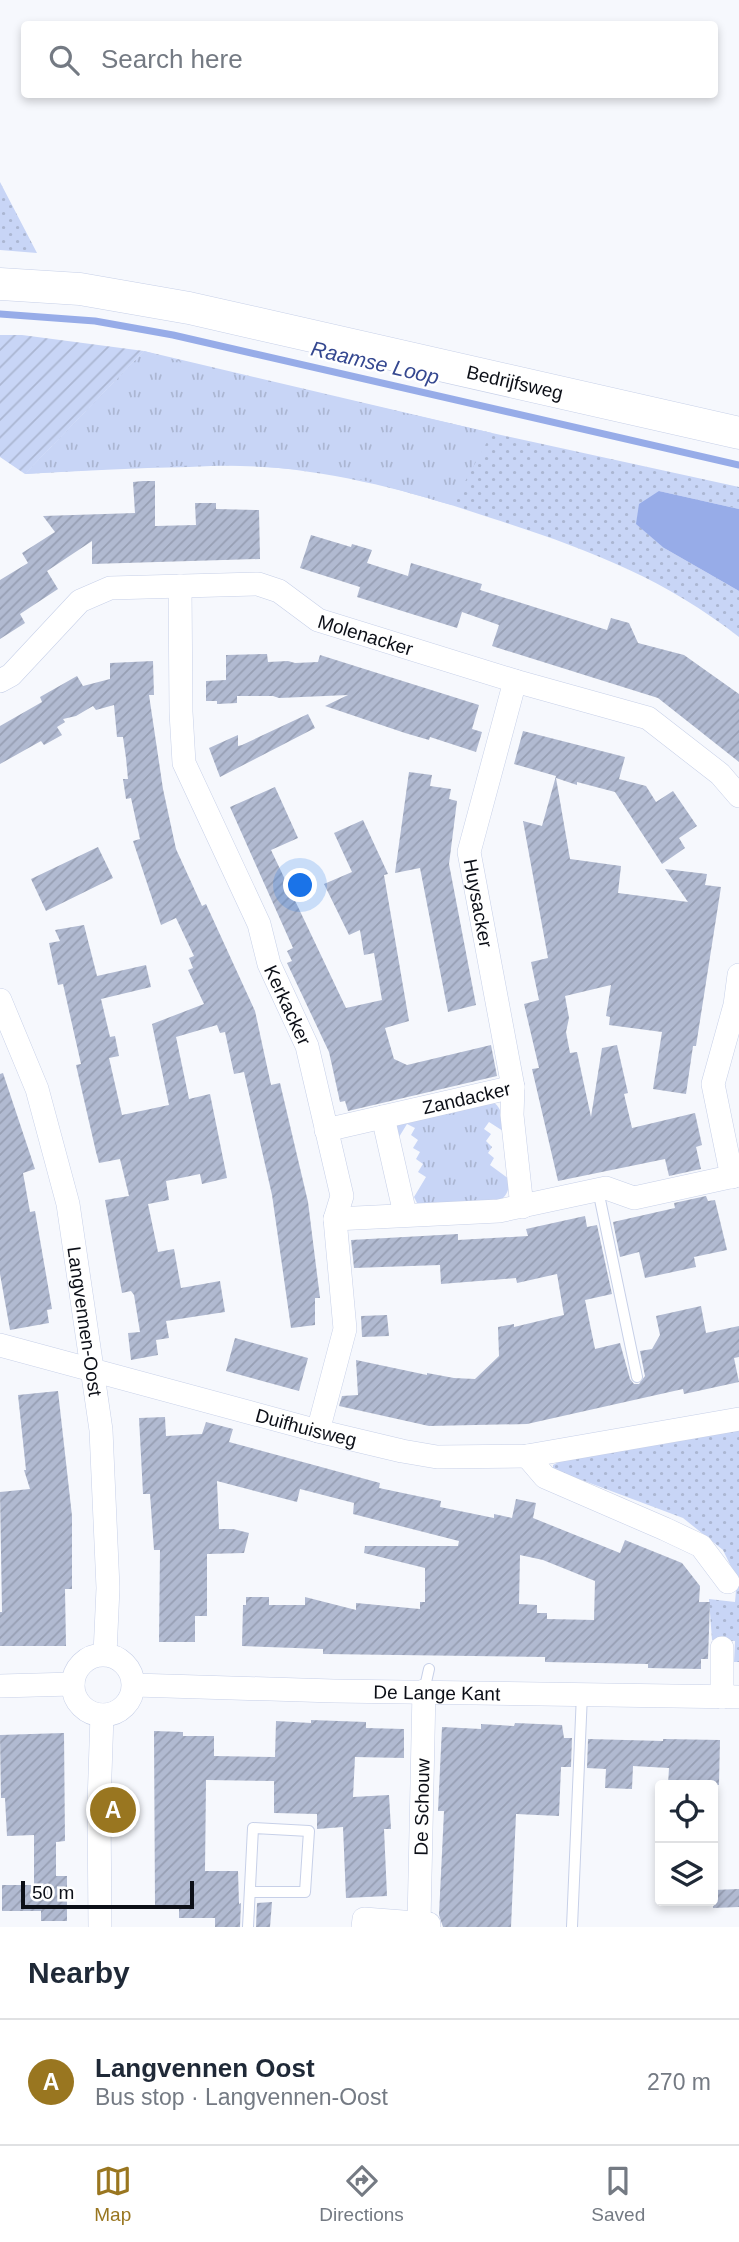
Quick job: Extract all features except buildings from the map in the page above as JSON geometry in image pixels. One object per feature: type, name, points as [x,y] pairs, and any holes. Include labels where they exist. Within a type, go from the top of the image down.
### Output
[{"type":"main road","name":"Bedrijfsweg","points":[[0,284],[80,289],[189,308],[739,433]]},
{"type":"street","name":"Molenacker","points":[[0,681],[11,675],[80,601],[110,588],[258,584],[279,591],[318,620],[515,681],[648,718],[720,774],[739,796]]},
{"type":"street","name":"Kerkacker","points":[[180,586],[184,763],[259,924],[269,964],[307,1046],[342,1196],[335,1219],[345,1329],[318,1431]]},
{"type":"street","name":"Huysacker","points":[[513,1087],[469,852],[515,681]]},
{"type":"street","points":[[335,1219],[499,1211],[606,1188],[634,1198],[735,1176],[713,1084],[735,1005],[739,975]]},
{"type":"street","name":"Langvennen-Oost","points":[[0,1000],[37,1089],[68,1204],[102,1443],[108,1588],[104,1654]]},
{"type":"street","name":"Zandacker","points":[[326,1130],[513,1087],[512,1115],[523,1207]]},
{"type":"street","points":[[383,1116],[405,1214]]},
{"type":"street","name":"Duifhuisweg","points":[[0,1345],[318,1431],[437,1457],[527,1456],[739,1419]]},
{"type":"street","points":[[527,1456],[545,1477],[666,1528],[701,1546],[729,1582]]},
{"type":"street","points":[[722,1648],[730,1697]]},
{"type":"street","points":[[104,1654],[115,1656],[125,1663],[131,1672],[134,1685],[129,1702],[121,1709],[102,1715],[90,1712],[81,1705],[73,1684],[75,1674],[86,1659],[104,1654]]},
{"type":"street","points":[[0,1686],[73,1684]]},
{"type":"street","name":"De Lange Kant","points":[[134,1685],[730,1697]]},
{"type":"street","name":"De Schouw","points":[[363,1927],[364,1919],[424,1925],[424,1691]]},
{"type":"street","points":[[100,1927],[99,1804],[102,1715]]},
{"type":"lane","points":[[598,1190],[637,1377]]},
{"type":"lane","points":[[424,1691],[429,1669]]},
{"type":"lane","points":[[572,1927],[582,1694]]},
{"type":"lane","points":[[248,1927],[253,1828],[309,1830],[305,1892],[250,1892]]},
{"type":"green space","points":[[0,182],[37,253],[0,250]]},
{"type":"green space","points":[[0,335],[22,335],[144,351],[25,474],[0,457]]},
{"type":"green space","points":[[144,351],[492,433],[739,487],[739,509],[659,491],[664,548],[739,591],[739,637],[681,597],[621,566],[525,529],[374,484],[314,473],[237,465],[25,474]]},
{"type":"green space","points":[[144,351],[492,433],[452,505],[339,475],[261,467],[143,467],[25,474]]},
{"type":"green space","points":[[489,1099],[494,1102],[502,1116],[503,1131],[489,1122],[484,1129],[491,1134],[486,1141],[492,1147],[488,1153],[494,1158],[490,1165],[509,1179],[505,1196],[501,1200],[418,1205],[414,1197],[426,1177],[418,1172],[423,1164],[416,1159],[420,1152],[413,1148],[418,1140],[411,1135],[415,1128],[407,1124],[399,1137],[396,1124]]},
{"type":"green space","points":[[739,1427],[739,1662],[734,1662],[735,1641],[712,1640],[709,1599],[735,1602],[737,1579],[723,1550],[683,1518],[563,1473],[553,1468],[553,1465],[570,1456]]},
{"type":"water","points":[[659,491],[739,509],[739,591],[664,548],[636,524],[639,504]]},
{"type":"waterway","name":"Raamse Loop","points":[[0,314],[95,321],[173,335],[739,465]]},
{"type":"place","name":"Langvennen Oost","points":[[113,1810]]}]
